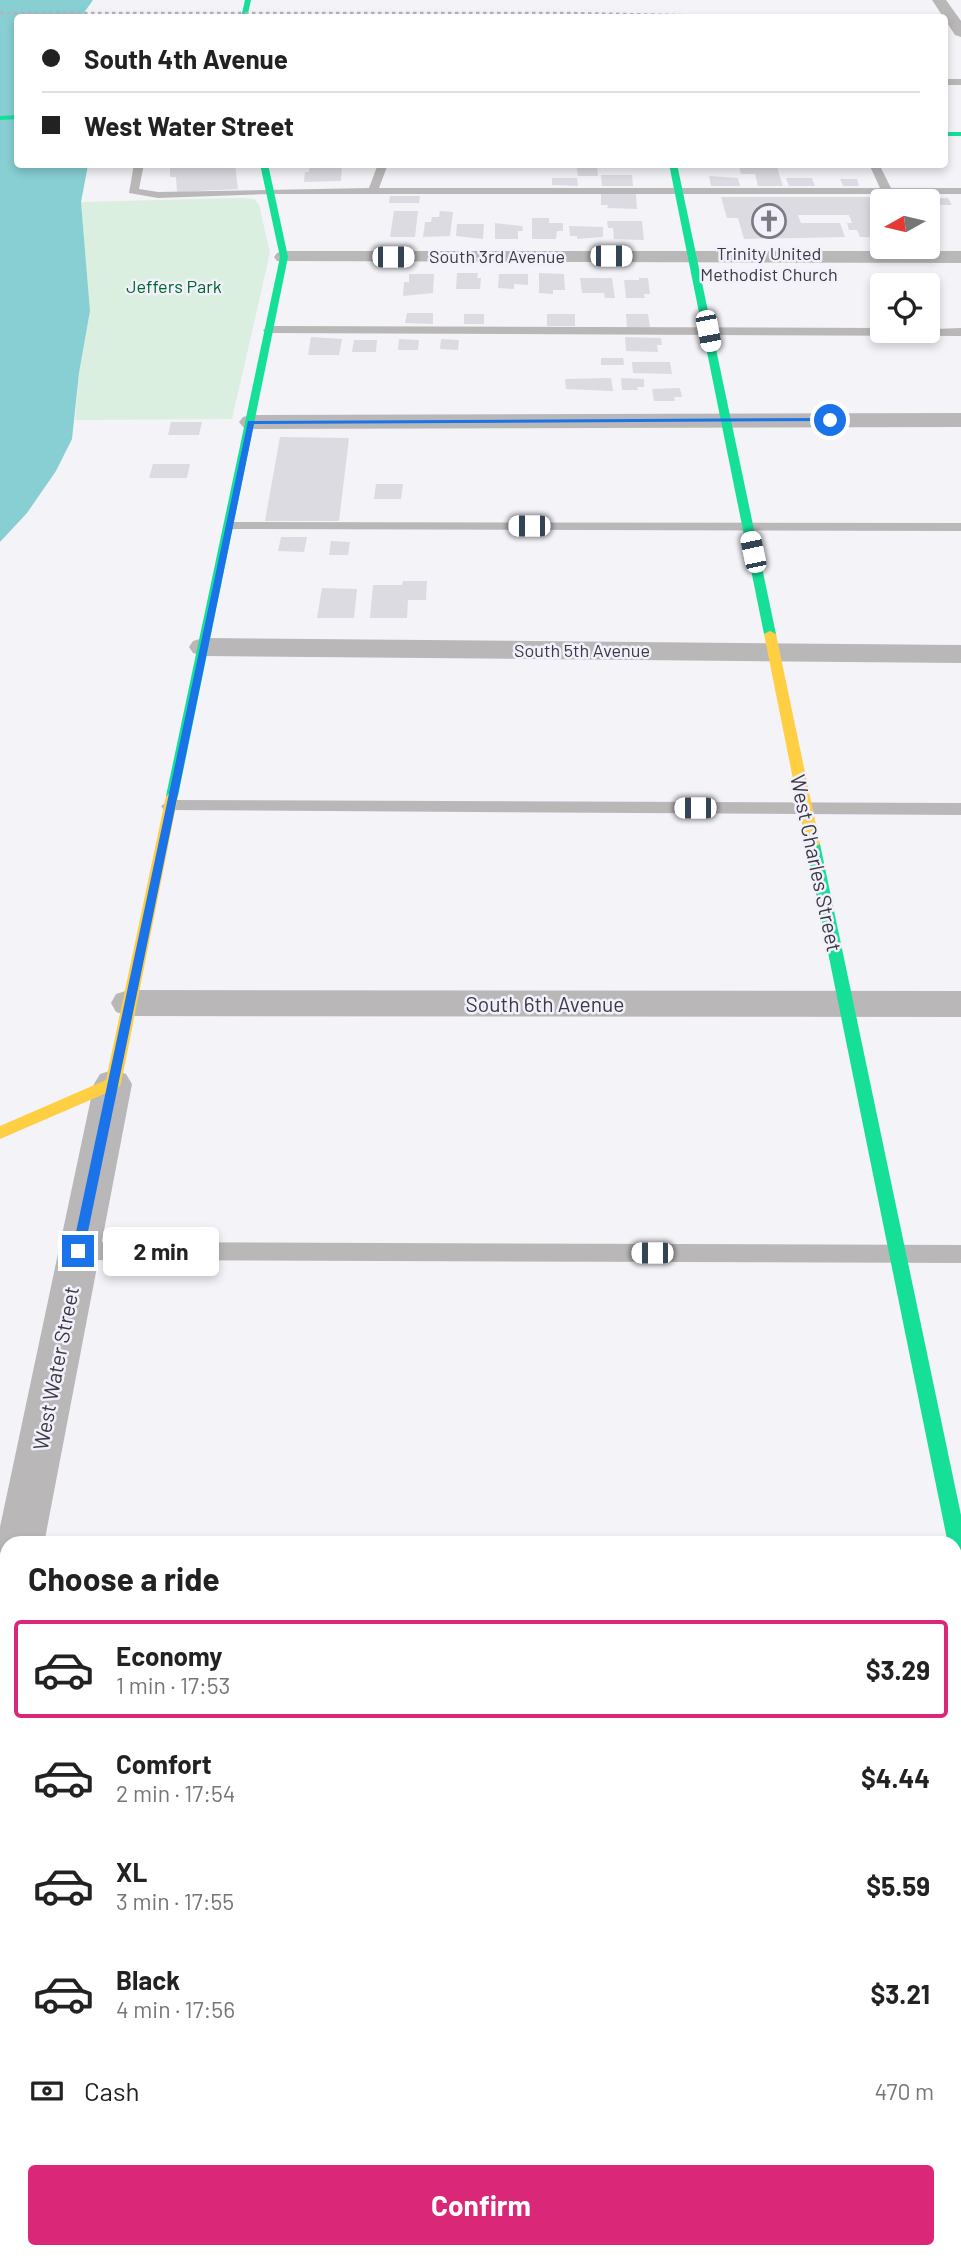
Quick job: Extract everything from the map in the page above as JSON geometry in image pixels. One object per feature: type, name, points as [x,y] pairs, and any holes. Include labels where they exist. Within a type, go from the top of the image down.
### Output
[{"type":"street","points":[[939,0],[961,32]]},
{"type":"street","name":"West Water Street","points":[[22,1536],[284,257],[265,168]]},
{"type":"street","name":"West Charles Street","points":[[674,168],[956,1536]]},
{"type":"street","name":"South 3rd Avenue","points":[[284,257],[961,257]]},
{"type":"street","points":[[251,422],[961,420]]},
{"type":"street","name":"South 5th Avenue","points":[[203,647],[961,654]]},
{"type":"street","name":"South 6th Avenue","points":[[129,1003],[961,1004]]},
{"type":"street","points":[[0,1133],[113,1084]]},
{"type":"lane","points":[[138,168],[133,182],[133,191],[137,194],[270,191],[870,191]]},
{"type":"lane","points":[[373,191],[382,168]]},
{"type":"lane","points":[[876,168],[886,189]]},
{"type":"lane","points":[[940,191],[961,191]]},
{"type":"lane","points":[[269,330],[961,332]]},
{"type":"lane","points":[[229,526],[961,527]]},
{"type":"lane","points":[[170,806],[961,809]]},
{"type":"lane","points":[[78,1251],[961,1254]]},
{"type":"green space","name":"Jeffers Park","points":[[254,199],[259,205],[270,253],[232,419],[75,420],[79,373],[90,311],[81,202]]},
{"type":"water","points":[[0,0],[93,0],[83,14],[14,14],[14,168],[87,168],[81,202],[90,311],[79,373],[72,439],[56,471],[27,513],[0,542]]},
{"type":"building","points":[[170,168],[235,168],[238,189],[177,192],[176,177],[170,177]]},
{"type":"building","points":[[310,168],[342,168],[341,181],[304,182],[305,172],[309,172]]},
{"type":"building","points":[[577,168],[597,168],[598,176],[578,176]]},
{"type":"building","points":[[740,168],[777,168],[783,186],[758,186],[755,174],[741,174]]},
{"type":"building","points":[[601,175],[632,175],[633,186],[602,186]]},
{"type":"building","points":[[709,176],[738,178],[740,186],[711,186]]},
{"type":"building","points":[[552,178],[577,178],[578,186],[552,185]]},
{"type":"building","points":[[786,178],[812,178],[815,186],[789,186]]},
{"type":"building","points":[[840,179],[857,179],[859,186],[843,186]]},
{"type":"building","points":[[601,194],[636,194],[637,209],[607,208],[608,205],[601,205]]},
{"type":"building","points":[[390,196],[420,196],[419,203],[389,203]]},
{"type":"building","name":"Trinity United Methodist Church","points":[[721,197],[870,197],[870,237],[860,237],[857,230],[849,230],[847,223],[852,223],[849,215],[798,215],[801,223],[840,223],[845,237],[744,239],[738,218],[727,218]]},
{"type":"building","points":[[940,198],[948,198],[952,205],[940,205]]},
{"type":"building","points":[[394,211],[418,211],[415,237],[390,237]]},
{"type":"building","points":[[440,211],[453,212],[450,236],[423,237],[425,222],[431,222],[432,217],[439,217]]},
{"type":"building","points":[[532,218],[549,218],[549,223],[563,223],[563,231],[557,231],[556,239],[532,239]]},
{"type":"building","points":[[607,221],[642,221],[644,240],[614,239],[613,228],[608,228]]},
{"type":"building","points":[[495,223],[522,226],[523,231],[518,231],[518,239],[495,239]]},
{"type":"building","points":[[457,224],[484,224],[483,239],[456,236]]},
{"type":"building","points":[[569,226],[603,227],[603,237],[577,239],[577,236],[570,236]]},
{"type":"building","points":[[457,273],[478,273],[477,278],[481,278],[480,289],[456,289]]},
{"type":"building","points":[[539,273],[564,274],[565,290],[553,290],[553,294],[539,293]]},
{"type":"building","points":[[409,274],[434,274],[433,293],[403,296],[404,282],[409,282]]},
{"type":"building","points":[[499,274],[528,274],[528,285],[514,284],[514,289],[498,288]]},
{"type":"building","points":[[580,278],[612,278],[615,298],[605,298],[604,293],[582,293]]},
{"type":"building","points":[[648,278],[650,294],[644,294],[645,298],[626,298],[624,280]]},
{"type":"building","points":[[407,313],[433,313],[433,324],[405,323]]},
{"type":"building","points":[[464,314],[484,314],[484,324],[464,324]]},
{"type":"building","points":[[547,314],[575,314],[575,326],[547,326]]},
{"type":"building","points":[[626,314],[648,314],[650,327],[627,327]]},
{"type":"building","points":[[311,337],[342,339],[339,355],[308,355]]},
{"type":"building","points":[[625,337],[661,338],[662,345],[657,345],[658,352],[626,351]]},
{"type":"building","points":[[399,339],[419,340],[418,350],[398,350]]},
{"type":"building","points":[[441,339],[459,340],[458,350],[440,349]]},
{"type":"building","points":[[354,340],[377,340],[376,352],[352,352]]},
{"type":"building","points":[[601,358],[623,358],[624,365],[601,365]]},
{"type":"building","points":[[632,362],[670,362],[672,374],[633,373]]},
{"type":"building","points":[[611,378],[613,391],[566,389],[565,379]]},
{"type":"building","points":[[621,378],[644,379],[644,387],[637,387],[638,390],[622,390]]},
{"type":"building","points":[[680,388],[682,397],[674,397],[675,401],[654,401],[652,389]]},
{"type":"building","points":[[171,422],[202,422],[199,435],[168,435]]},
{"type":"building","points":[[280,437],[349,438],[339,521],[265,521]]},
{"type":"building","points":[[153,464],[190,464],[187,478],[149,478]]},
{"type":"building","points":[[376,484],[403,484],[401,499],[374,499]]},
{"type":"building","points":[[281,537],[307,537],[304,552],[278,551]]},
{"type":"building","points":[[331,541],[350,542],[348,555],[329,555]]},
{"type":"building","points":[[403,581],[427,581],[426,600],[408,600],[407,618],[370,618],[373,585],[402,585]]},
{"type":"building","points":[[322,588],[357,589],[354,618],[317,618]]},
{"type":"railway","points":[[0,13],[623,14]]},
{"type":"railway","points":[[948,21],[961,22]]},
{"type":"traffic: fast","points":[[245,14],[248,0]]},
{"type":"traffic: fast","points":[[0,118],[14,117]]},
{"type":"traffic: fast","points":[[948,134],[961,134]]},
{"type":"traffic: fast","points":[[172,796],[284,257],[265,168]]},
{"type":"traffic: fast","points":[[674,168],[770,634]]},
{"type":"traffic: fast","points":[[813,844],[956,1536]]},
{"type":"traffic: slow","points":[[770,634],[813,844]]},
{"type":"traffic: slow","points":[[0,1133],[113,1084],[172,796]]},
{"type":"place","name":"Trinity United Methodist Church","points":[[769,221]]},
{"type":"route","points":[[78,1251],[251,422],[830,420]]}]
